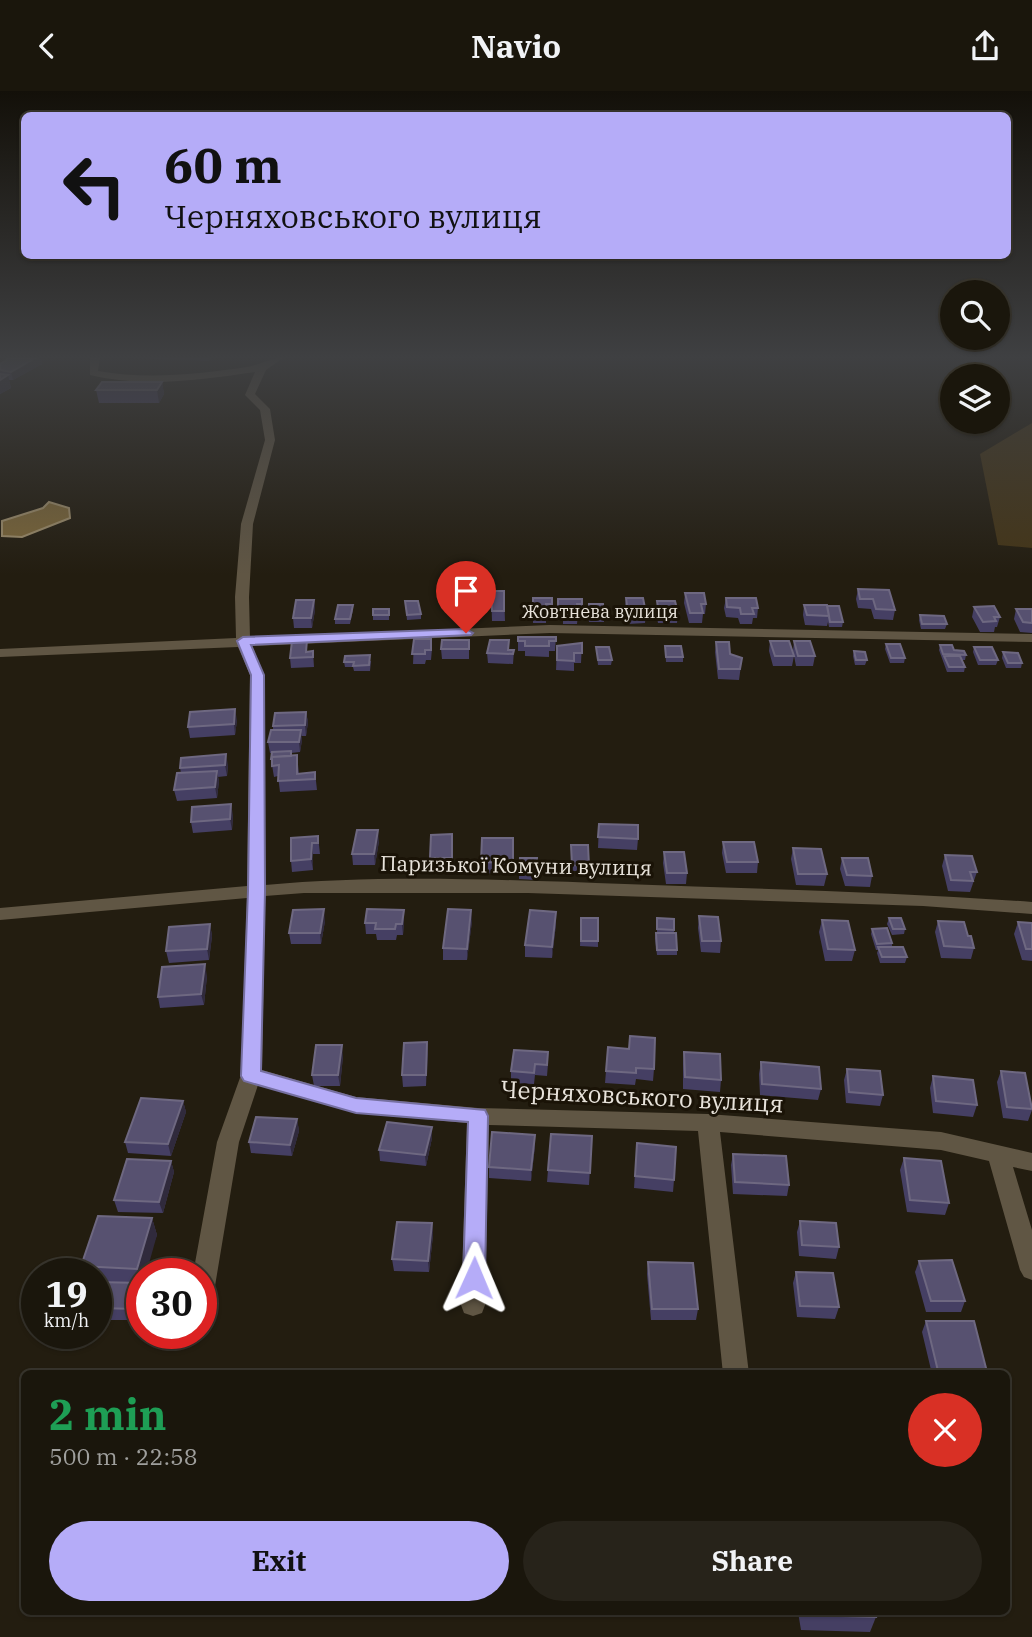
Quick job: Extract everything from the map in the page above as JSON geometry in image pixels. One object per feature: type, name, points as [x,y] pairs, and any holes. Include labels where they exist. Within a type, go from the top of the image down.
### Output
[{"type":"street","points":[[208,1258],[228,1142],[251,1076],[256,891],[257,675],[243,641],[242,597],[247,524],[270,440],[268,430]]},
{"type":"street","name":"Жовтнева вулиця","points":[[0,653],[550,629],[1032,638]]},
{"type":"street","name":"Паризької Комуни вулиця","points":[[0,914],[304,887],[528,887],[923,900],[1032,908]]},
{"type":"street","name":"Черняховського вулиця","points":[[251,1076],[356,1105],[478,1116],[708,1123],[941,1141],[1032,1161]]},
{"type":"street","points":[[474,1305],[478,1116]]},
{"type":"street","points":[[708,1123],[736,1370]]},
{"type":"street","points":[[998,1154],[1032,1270]]},
{"type":"shaded area","points":[[1020,430],[1032,430],[1032,548],[998,545],[980,454]]},
{"type":"shaded area","points":[[49,502],[69,508],[70,518],[22,537],[2,536],[2,521],[43,508]]},
{"type":"building","points":[[858,589],[889,590],[895,610],[876,609],[873,599],[860,599]]},
{"type":"building","points":[[491,591],[504,591],[504,611],[492,611]]},
{"type":"building","points":[[685,593],[704,593],[706,604],[701,604],[703,613],[690,613]]},
{"type":"building","points":[[443,595],[454,595],[455,603],[444,604]]},
{"type":"building","points":[[533,598],[552,598],[552,604],[546,604],[546,613],[533,613]]},
{"type":"building","points":[[626,598],[643,598],[646,613],[628,613]]},
{"type":"building","points":[[726,598],[756,598],[758,608],[752,608],[754,614],[741,614],[740,608],[727,607]]},
{"type":"building","points":[[558,599],[582,599],[582,604],[577,604],[578,614],[564,614],[563,606],[558,606]]},
{"type":"building","points":[[296,600],[314,600],[311,618],[293,618]]},
{"type":"building","points":[[405,601],[418,601],[421,614],[407,615]]},
{"type":"building","points":[[657,601],[675,601],[678,613],[659,613]]},
{"type":"building","points":[[589,604],[603,604],[604,617],[589,617]]},
{"type":"building","points":[[338,605],[353,605],[350,619],[335,619]]},
{"type":"building","points":[[804,605],[827,605],[829,616],[807,615]]},
{"type":"building","points":[[827,606],[839,606],[843,622],[830,622]]},
{"type":"building","points":[[994,606],[1000,617],[994,617],[996,621],[983,622],[974,607]]},
{"type":"building","points":[[373,609],[389,609],[389,615],[373,615]]},
{"type":"building","points":[[1016,609],[1032,609],[1032,623],[1023,622]]},
{"type":"building","points":[[920,615],[944,616],[947,624],[922,624]]},
{"type":"building","points":[[518,637],[556,637],[556,641],[549,641],[549,646],[525,646],[525,641],[518,641]]},
{"type":"building","points":[[414,639],[431,639],[431,650],[425,650],[425,654],[412,654]]},
{"type":"building","points":[[307,640],[306,652],[313,651],[313,657],[290,658],[292,641]]},
{"type":"building","points":[[442,640],[469,640],[469,649],[441,649]]},
{"type":"building","points":[[490,640],[509,640],[508,650],[514,650],[513,654],[487,653]]},
{"type":"building","points":[[770,641],[789,641],[794,656],[775,656]]},
{"type":"building","points":[[794,641],[810,641],[815,656],[798,656]]},
{"type":"building","points":[[716,642],[729,642],[730,654],[742,658],[740,669],[719,669]]},
{"type":"building","points":[[582,643],[582,653],[574,653],[574,661],[557,660],[557,646]]},
{"type":"building","points":[[886,644],[900,644],[905,658],[891,658]]},
{"type":"building","points":[[940,645],[952,645],[954,650],[964,651],[966,655],[943,654]]},
{"type":"building","points":[[665,646],[681,646],[683,657],[666,657]]},
{"type":"building","points":[[596,647],[609,647],[612,660],[598,660]]},
{"type":"building","points":[[974,647],[992,647],[998,660],[980,660]]},
{"type":"building","points":[[854,651],[865,652],[867,660],[856,660]]},
{"type":"building","points":[[1003,652],[1018,653],[1022,663],[1008,663]]},
{"type":"building","points":[[370,655],[369,665],[353,666],[354,662],[344,662],[345,656]]},
{"type":"building","points":[[944,656],[960,656],[965,667],[949,667]]},
{"type":"building","points":[[235,709],[234,724],[188,727],[190,712]]},
{"type":"building","points":[[306,712],[305,725],[273,726],[275,713]]},
{"type":"building","points":[[271,730],[301,730],[299,742],[268,742]]},
{"type":"building","points":[[291,751],[291,756],[271,759],[272,752]]},
{"type":"building","points":[[226,754],[225,765],[180,768],[181,758]]},
{"type":"building","points":[[297,755],[297,774],[315,772],[315,779],[278,781],[279,765],[272,766],[272,757]]},
{"type":"building","points":[[217,771],[215,787],[174,790],[177,773]]},
{"type":"building","points":[[231,804],[230,819],[191,822],[192,807]]},
{"type":"building","points":[[599,824],[638,825],[638,839],[598,837]]},
{"type":"building","points":[[357,830],[378,830],[374,854],[352,854]]},
{"type":"building","points":[[452,834],[452,858],[430,858],[431,835]]},
{"type":"building","points":[[318,836],[318,843],[312,843],[311,859],[291,861],[291,838]]},
{"type":"building","points":[[482,838],[513,838],[513,863],[481,862]]},
{"type":"building","points":[[723,842],[754,842],[758,862],[727,862]]},
{"type":"building","points":[[571,845],[588,845],[589,866],[572,865]]},
{"type":"building","points":[[793,848],[821,849],[827,874],[798,874]]},
{"type":"building","points":[[664,852],[684,852],[687,873],[667,873]]},
{"type":"building","points":[[945,855],[972,856],[977,872],[970,872],[973,881],[951,880]]},
{"type":"building","points":[[520,858],[537,858],[536,874],[519,874]]},
{"type":"building","points":[[842,858],[868,858],[872,876],[847,875]]},
{"type":"building","points":[[324,909],[320,933],[289,933],[293,910]]},
{"type":"building","points":[[367,909],[404,910],[402,924],[396,924],[395,929],[375,929],[376,923],[365,923]]},
{"type":"building","points":[[448,909],[471,910],[467,949],[443,948]]},
{"type":"building","points":[[530,910],[556,912],[552,947],[525,945]]},
{"type":"building","points":[[699,916],[718,917],[721,941],[702,941]]},
{"type":"building","points":[[581,918],[598,918],[598,941],[581,941]]},
{"type":"building","points":[[657,918],[674,919],[674,930],[657,929]]},
{"type":"building","points":[[889,918],[901,918],[905,929],[893,929]]},
{"type":"building","points":[[822,920],[848,921],[855,950],[828,949]]},
{"type":"building","points":[[938,921],[964,922],[974,948],[944,946]]},
{"type":"building","points":[[1018,922],[1032,923],[1032,949],[1026,949]]},
{"type":"building","points":[[210,924],[207,949],[166,951],[169,927]]},
{"type":"building","points":[[887,928],[892,943],[877,944],[872,929]]},
{"type":"building","points":[[656,933],[676,933],[677,950],[657,950]]},
{"type":"building","points":[[878,947],[903,947],[907,957],[882,957]]},
{"type":"building","points":[[205,964],[201,994],[158,997],[162,967]]},
{"type":"building","points":[[630,1036],[655,1038],[654,1069],[636,1068],[636,1073],[606,1071],[608,1047],[629,1049]]},
{"type":"building","points":[[427,1042],[426,1075],[402,1075],[404,1043]]},
{"type":"building","points":[[316,1045],[342,1045],[338,1075],[312,1075]]},
{"type":"building","points":[[514,1050],[548,1052],[547,1065],[535,1064],[534,1073],[511,1071]]},
{"type":"building","points":[[684,1052],[720,1054],[721,1080],[685,1077]]},
{"type":"building","points":[[761,1062],[819,1067],[821,1089],[762,1084]]},
{"type":"building","points":[[847,1069],[880,1071],[883,1095],[849,1092]]},
{"type":"building","points":[[1001,1071],[1025,1073],[1032,1109],[1007,1107]]},
{"type":"building","points":[[933,1076],[973,1080],[977,1105],[936,1101]]},
{"type":"building","points":[[141,1098],[183,1101],[168,1144],[125,1142]]},
{"type":"building","points":[[256,1117],[297,1119],[290,1145],[249,1142]]},
{"type":"building","points":[[387,1122],[432,1127],[425,1155],[379,1150]]},
{"type":"building","points":[[492,1132],[535,1135],[531,1170],[489,1167]]},
{"type":"building","points":[[551,1134],[592,1136],[590,1173],[548,1170]]},
{"type":"building","points":[[637,1143],[676,1147],[674,1180],[635,1176]]},
{"type":"building","points":[[733,1154],[786,1156],[789,1185],[735,1182]]},
{"type":"building","points":[[904,1158],[941,1161],[949,1203],[910,1200]]},
{"type":"building","points":[[127,1159],[171,1161],[159,1202],[114,1200]]},
{"type":"building","points":[[98,1216],[152,1218],[140,1258],[126,1258],[126,1268],[112,1268],[112,1258],[84,1258]]},
{"type":"building","points":[[800,1221],[836,1223],[839,1247],[802,1245]]},
{"type":"building","points":[[397,1222],[432,1223],[428,1261],[392,1259]]},
{"type":"building","points":[[952,1260],[965,1301],[931,1301],[919,1261]]},
{"type":"building","points":[[648,1262],[693,1263],[698,1309],[652,1309]]},
{"type":"building","points":[[796,1272],[833,1273],[839,1307],[800,1306]]},
{"type":"building","points":[[112,1282],[126,1283],[126,1309],[112,1308]]},
{"type":"building","points":[[926,1321],[974,1321],[986,1370],[938,1370]]},
{"type":"building","points":[[806,1615],[876,1615],[876,1617]]},
{"type":"route","points":[[466,633],[243,641],[257,675],[256,891],[251,1076],[356,1105],[478,1116],[474,1278]]}]
